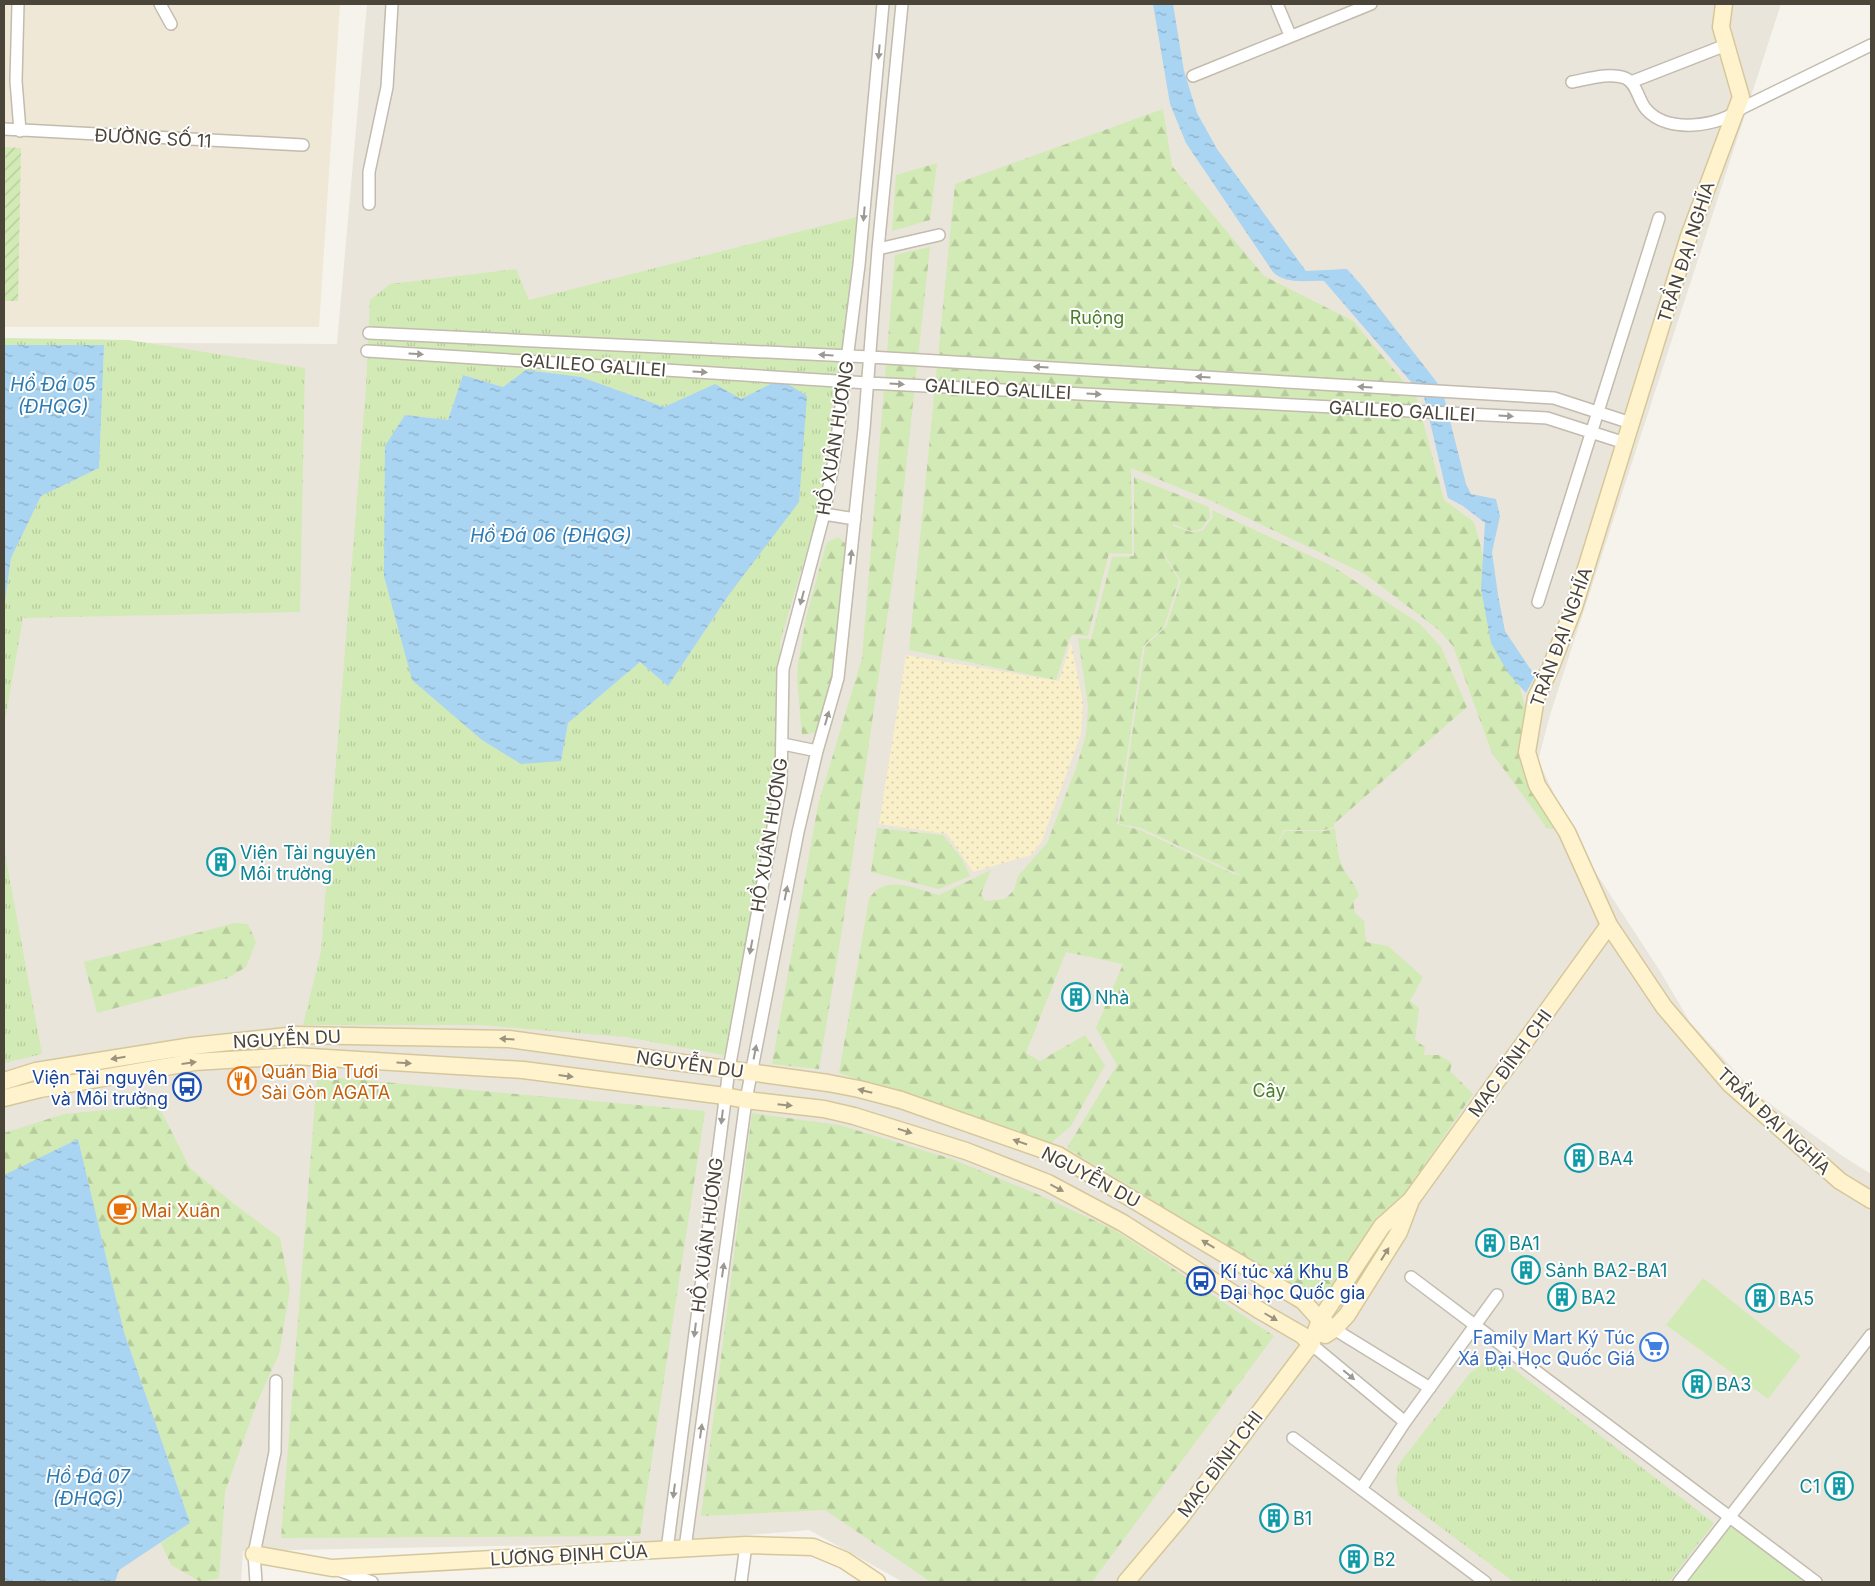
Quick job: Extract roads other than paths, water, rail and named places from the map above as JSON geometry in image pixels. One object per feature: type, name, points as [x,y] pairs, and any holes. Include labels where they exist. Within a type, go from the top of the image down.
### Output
[{"type":"street","points":[[18,4],[16,81],[20,130]]},
{"type":"street","points":[[160,4],[171,24]]},
{"type":"street","points":[[369,204],[370,172],[387,87],[392,4]]},
{"type":"street","name":"HỒ XUÂN HƯƠNG","points":[[667,1550],[728,1069],[782,784],[783,669],[824,514],[835,454],[859,264],[883,4]]},
{"type":"street","name":"HỒ XUÂN HƯƠNG","points":[[686,1548],[746,1100],[798,832],[817,751],[838,678],[868,383],[878,249],[902,4]]},
{"type":"street","points":[[1277,4],[1290,35]]},
{"type":"street","points":[[1193,76],[1290,35],[1371,4]]},
{"type":"street","name":"TRẦN ĐẠI NGHĨA","points":[[1724,4],[1721,27],[1742,97],[1689,236],[1574,607],[1550,669],[1536,698],[1527,752],[1537,786],[1567,832],[1609,925],[1664,1007],[1730,1084],[1840,1181],[1871,1200]]},
{"type":"street","points":[[1631,82],[1726,45]]},
{"type":"street","points":[[1572,82],[1618,76],[1628,79],[1644,107],[1654,116],[1686,126],[1700,125],[1734,115],[1742,108],[1871,45]]},
{"type":"street","name":"ĐƯỜNG SỐ 11","points":[[4,129],[303,145]]},
{"type":"street","points":[[1538,602],[1659,218]]},
{"type":"street","points":[[878,249],[939,235]]},
{"type":"street","name":"GALILEO GALILEI","points":[[369,333],[870,357],[1554,398],[1631,423]]},
{"type":"street","name":"GALILEO GALILEI","points":[[367,351],[868,383],[1547,418],[1625,443]]},
{"type":"street","points":[[1530,417],[1532,397]]},
{"type":"street","points":[[824,514],[855,519]]},
{"type":"street","points":[[783,744],[817,751]]},
{"type":"street","name":"MẠC ĐĨNH CHI","points":[[1126,1582],[1180,1518],[1311,1344],[1320,1320],[1382,1226],[1411,1200],[1609,925]]},
{"type":"street","points":[[294,1056],[296,1035]]},
{"type":"street","name":"NGUYỄN DU","points":[[4,1081],[36,1071],[182,1047],[296,1035],[509,1039],[828,1083],[901,1100],[1058,1155],[1303,1301],[1320,1320]]},
{"type":"street","name":"NGUYỄN DU","points":[[4,1098],[40,1089],[194,1062],[294,1056],[524,1070],[824,1109],[906,1131],[966,1151],[1048,1183],[1123,1223],[1259,1310],[1302,1335],[1311,1344]]},
{"type":"street","points":[[824,1109],[828,1083]]},
{"type":"street","name":"MẠC ĐĨNH CHI","points":[[1311,1344],[1334,1329],[1347,1315],[1399,1232],[1411,1200]]},
{"type":"street","points":[[1411,1277],[1816,1582]]},
{"type":"street","points":[[1361,1489],[1405,1422],[1497,1295]]},
{"type":"street","points":[[1320,1320],[1430,1388]]},
{"type":"street","points":[[1679,1582],[1871,1335]]},
{"type":"street","points":[[1311,1344],[1405,1422]]},
{"type":"street","points":[[256,1582],[254,1554],[275,1452],[276,1381]]},
{"type":"street","points":[[1293,1438],[1485,1582]]},
{"type":"street","points":[[741,1582],[746,1545]]},
{"type":"street","name":"LƯƠNG ĐỊNH CỦA","points":[[254,1554],[332,1568],[746,1545],[813,1547],[844,1560],[876,1582]]},
{"type":"street","points":[[332,1568],[372,1582]]},
{"type":"water","points":[[1153,4],[1173,4],[1184,71],[1197,113],[1217,149],[1306,271],[1347,269],[1442,389],[1466,484],[1471,494],[1496,499],[1500,516],[1492,552],[1498,595],[1505,631],[1535,676],[1526,693],[1508,673],[1491,643],[1481,589],[1485,523],[1463,506],[1448,498],[1424,397],[1324,281],[1284,279],[1273,272],[1186,143],[1170,104]]},
{"type":"water","name":"Hồ Đá 05 (ĐHQG)","points":[[4,345],[104,345],[99,468],[41,496],[11,558],[4,608]]},
{"type":"water","name":"Hồ Đá 06 (ĐHQG)","points":[[526,370],[581,377],[664,407],[715,384],[741,399],[780,379],[807,396],[799,502],[728,596],[668,686],[640,662],[568,723],[561,761],[521,764],[482,740],[412,680],[384,576],[385,446],[405,415],[448,420],[463,375],[503,387]]},
{"type":"water","name":"Hồ Đá 07 (ĐHQG)","points":[[78,1139],[124,1332],[190,1523],[119,1570],[115,1582],[4,1582],[4,1175]]},
{"type":"place","name":"Viện Tài nguyên Môi trường","points":[[221,862]]},
{"type":"place","name":"Nhà","points":[[1076,997]]},
{"type":"place","name":"Quán Bia Tươi Sài Gòn AGATA","points":[[242,1081]]},
{"type":"place","name":"Viện Tài nguyên và Môi trường","points":[[187,1087]]},
{"type":"place","name":"BA4","points":[[1579,1158]]},
{"type":"place","name":"Mai Xuân","points":[[122,1210]]},
{"type":"place","name":"BA1","points":[[1490,1243]]},
{"type":"place","name":"Sảnh BA2-BA1","points":[[1526,1270]]},
{"type":"place","name":"Kí túc xá Khu B Đại học Quốc gia","points":[[1201,1281]]},
{"type":"place","name":"BA2","points":[[1562,1297]]},
{"type":"place","name":"BA5","points":[[1760,1298]]},
{"type":"place","name":"Family Mart Ký Túc Xá Đại Học Quốc Giá","points":[[1654,1347]]},
{"type":"place","name":"BA3","points":[[1697,1384]]},
{"type":"place","name":"C1","points":[[1839,1486]]},
{"type":"place","name":"B1","points":[[1274,1518]]},
{"type":"place","name":"B2","points":[[1354,1559]]},
{"type":"park label","name":"Ruộng","points":[[1097,317]]},
{"type":"park label","name":"Cây","points":[[1269,1090]]}]
